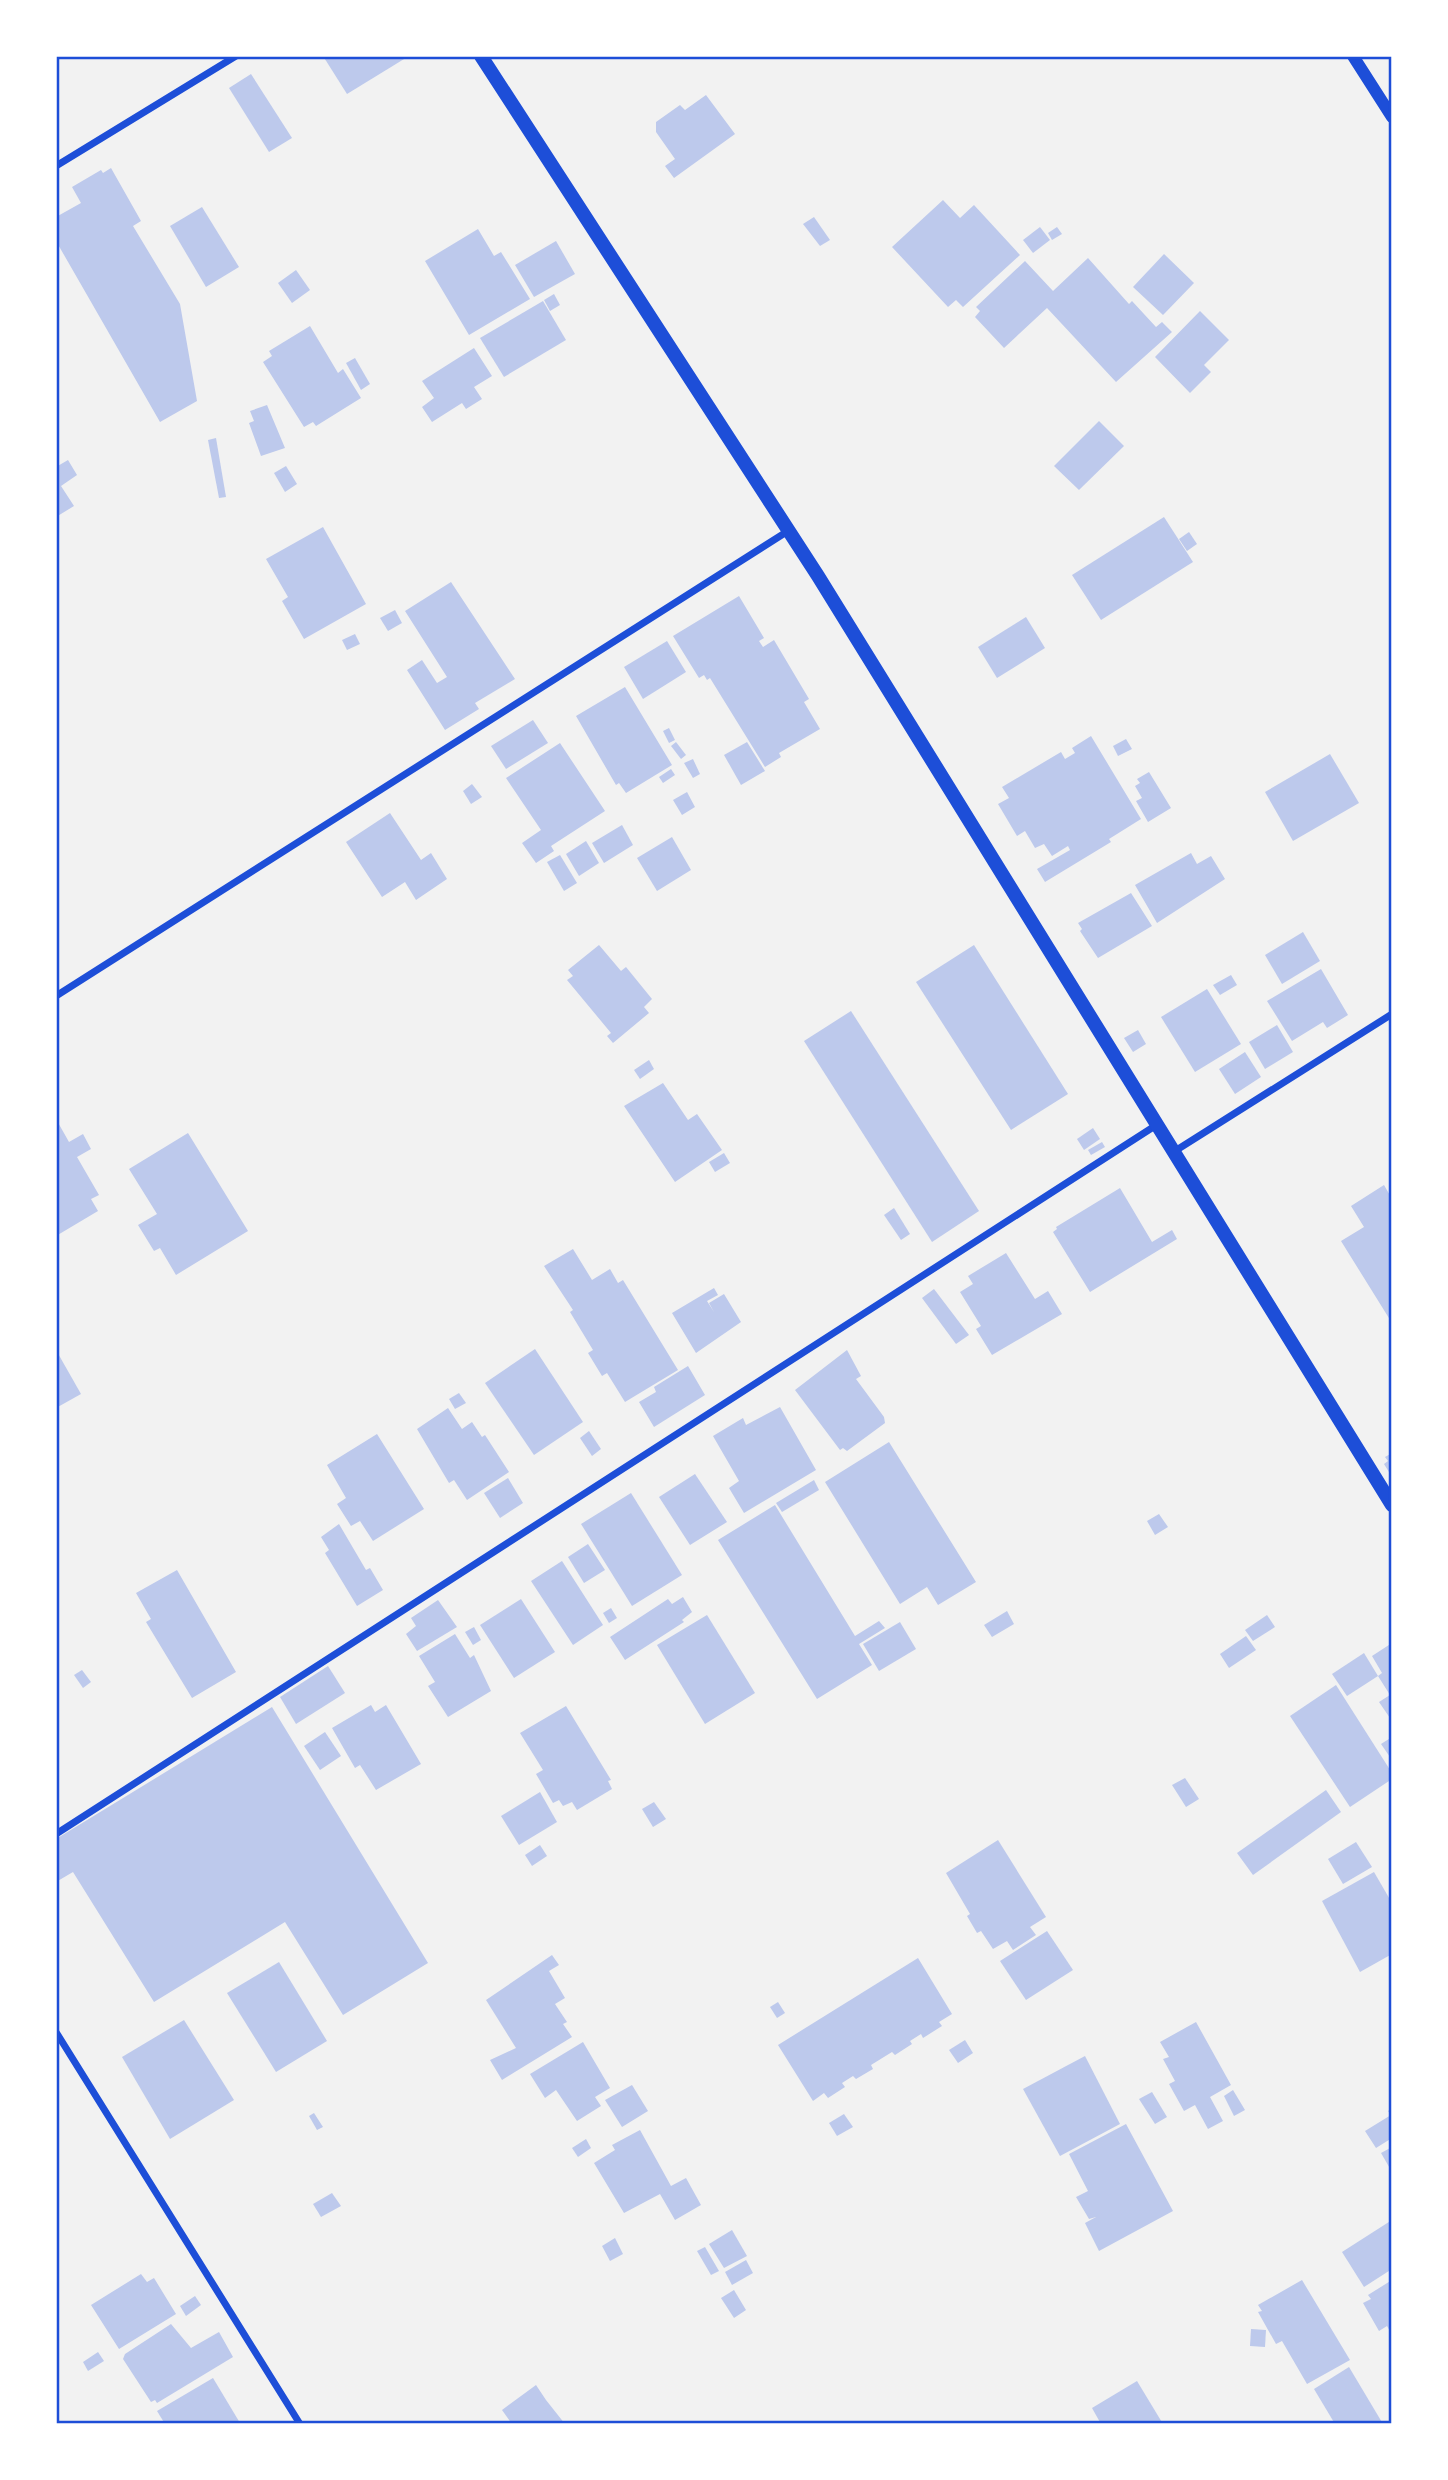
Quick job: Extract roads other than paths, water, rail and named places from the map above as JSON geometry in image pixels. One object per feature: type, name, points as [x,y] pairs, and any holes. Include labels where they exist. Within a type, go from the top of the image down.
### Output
[{"type":"main road","points":[[481,56],[788,531],[1175,1151],[1392,1505]]},
{"type":"street","points":[[56,166],[236,56]]},
{"type":"street","points":[[1353,56],[1392,117]]},
{"type":"street","points":[[56,996],[788,531]]},
{"type":"street","points":[[1175,1151],[1392,1013]]},
{"type":"street","points":[[56,1835],[1158,1124]]},
{"type":"street","points":[[56,2032],[300,2424]]}]
